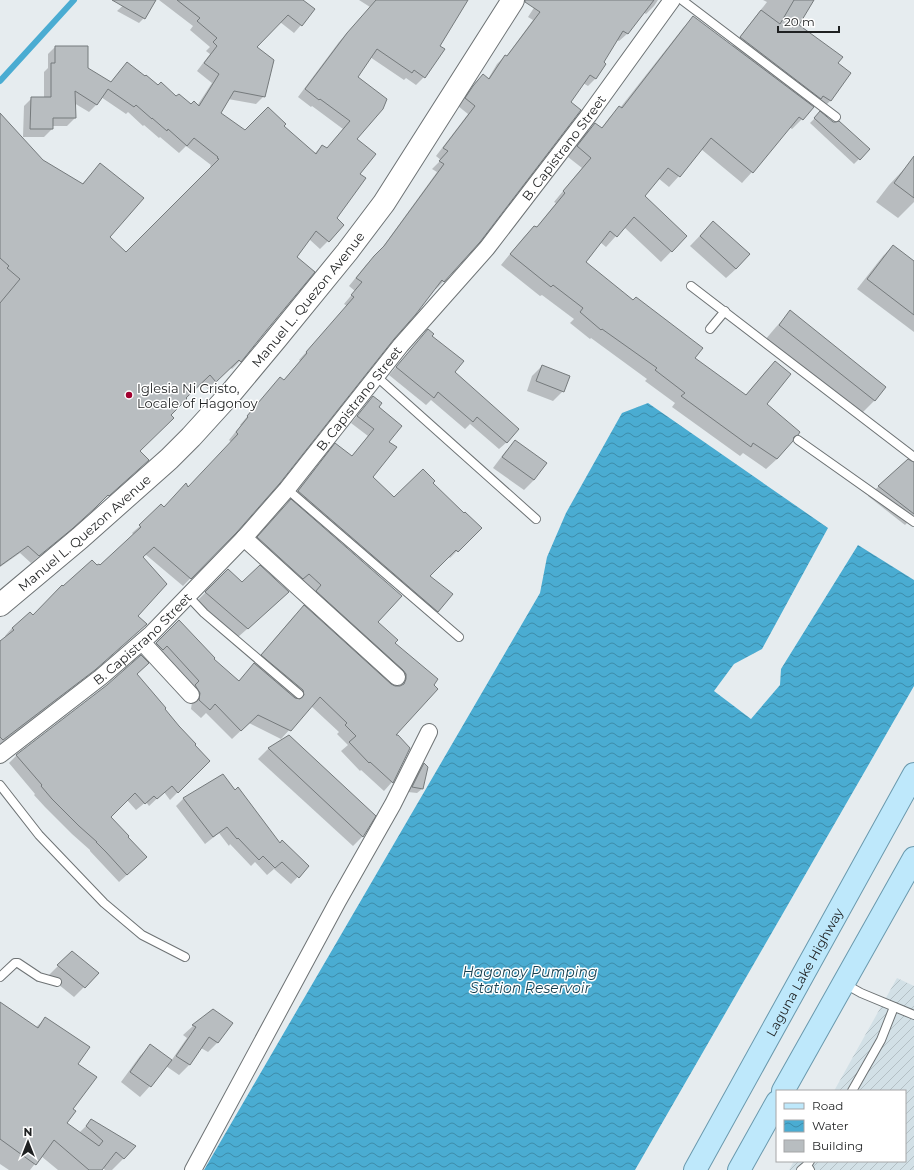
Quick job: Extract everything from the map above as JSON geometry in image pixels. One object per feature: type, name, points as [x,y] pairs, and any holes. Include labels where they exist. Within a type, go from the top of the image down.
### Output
[{"type":"main road","name":"Manuel L. Quezon Avenue","points":[[0,605],[80,538],[169,459],[231,393],[347,252],[384,202],[513,0]]},
{"type":"main road","name":"Laguna Lake Highway","points":[[695,1170],[914,774]]},
{"type":"main road","points":[[784,1090],[914,858]]},
{"type":"main road","points":[[739,1170],[776,1104]]},
{"type":"street","name":"B. Capistrano Street","points":[[0,755],[101,677],[142,642],[162,624],[244,538],[287,489],[401,345],[487,248],[589,115],[672,0]]},
{"type":"street","points":[[244,538],[396,677]]},
{"type":"street","points":[[142,642],[191,695]]},
{"type":"street","points":[[193,1170],[334,908],[393,804],[429,732]]},
{"type":"lane","points":[[682,0],[836,117]]},
{"type":"lane","points":[[691,286],[914,457]]},
{"type":"lane","points":[[710,329],[725,311]]},
{"type":"lane","points":[[376,376],[536,519]]},
{"type":"lane","points":[[798,440],[914,522]]},
{"type":"lane","points":[[287,489],[459,637]]},
{"type":"lane","points":[[188,596],[204,613],[299,694]]},
{"type":"lane","points":[[0,785],[39,835],[104,903],[142,935],[185,957]]},
{"type":"lane","points":[[0,977],[15,963],[18,963],[39,977],[57,982]]},
{"type":"lane","points":[[844,984],[861,993],[914,1015]]},
{"type":"lane","points":[[853,1090],[880,1040],[894,1007]]},
{"type":"shaded area","points":[[897,978],[914,986],[914,1170],[789,1170],[793,1162],[906,1162],[906,1090],[835,1090]]},
{"type":"water","name":"Hagonoy Pumping Station Reservoir","points":[[648,403],[828,528],[762,649],[734,664],[714,691],[751,719],[780,685],[781,669],[858,545],[914,580],[914,686],[635,1170],[204,1170],[540,593],[547,557],[566,513],[622,413]]},
{"type":"building","points":[[112,0],[156,0],[145,19]]},
{"type":"building","points":[[177,0],[303,0],[315,9],[302,26],[288,15],[257,47],[274,60],[265,97],[234,91],[221,113],[245,130],[268,107],[286,124],[284,126],[316,154],[322,145],[327,148],[350,121],[305,89],[347,33],[376,0],[468,0],[440,46],[445,49],[425,78],[414,70],[412,73],[377,49],[358,77],[387,99],[383,109],[357,139],[376,154],[360,174],[366,178],[337,218],[344,225],[329,242],[316,231],[297,257],[315,272],[241,362],[239,360],[216,382],[210,375],[186,398],[187,399],[171,415],[174,418],[140,451],[149,460],[109,496],[108,495],[72,529],[39,556],[28,546],[0,566],[0,303],[20,279],[7,268],[9,266],[0,258],[0,113],[43,160],[83,184],[100,163],[144,198],[110,237],[126,252],[219,159],[217,158],[218,157],[194,138],[187,146],[168,129],[167,131],[136,105],[134,107],[108,89],[97,105],[75,91],[76,118],[53,118],[53,129],[30,129],[31,97],[51,97],[51,63],[55,63],[55,46],[88,46],[88,68],[111,82],[127,62],[158,85],[161,82],[176,96],[179,94],[191,104],[194,101],[199,106],[219,74],[204,63],[217,46],[213,42],[217,38],[197,21],[200,18]]},
{"type":"building","points":[[525,0],[654,0],[628,34],[623,31],[604,62],[606,64],[596,79],[590,75],[571,102],[581,110],[480,242],[444,282],[442,280],[280,483],[237,532],[191,579],[154,547],[143,557],[167,584],[138,616],[147,624],[95,670],[3,740],[0,737],[0,641],[14,630],[12,628],[30,612],[33,615],[62,585],[63,586],[92,560],[97,565],[100,565],[141,527],[139,525],[161,504],[164,507],[186,483],[188,487],[238,434],[236,432],[248,417],[247,416],[280,377],[284,380],[307,353],[306,352],[354,297],[351,295],[362,282],[356,278],[384,246],[444,164],[439,161],[448,151],[443,148],[475,106],[465,98],[483,74],[489,79],[505,55],[507,56],[540,12],[525,2]]},
{"type":"building","points":[[794,0],[814,0],[799,25],[843,57],[838,63],[851,73],[831,101],[823,96],[821,99],[740,37],[761,10],[780,24]]},
{"type":"building","points":[[693,16],[814,107],[803,120],[799,117],[753,173],[711,138],[680,177],[668,168],[645,196],[687,236],[672,252],[634,217],[617,237],[610,231],[586,262],[633,300],[636,297],[703,348],[695,358],[746,395],[775,361],[791,374],[767,404],[800,432],[794,437],[793,441],[777,459],[753,443],[751,447],[681,396],[685,393],[655,370],[657,368],[602,329],[601,330],[580,312],[583,308],[553,285],[551,287],[510,254],[534,226],[537,227],[565,193],[563,191],[591,158],[577,146],[595,123],[602,128],[619,106],[622,108]]},
{"type":"building","points":[[820,111],[833,122],[839,121],[870,149],[860,160],[814,118]]},
{"type":"building","points":[[914,156],[914,198],[894,183]]},
{"type":"building","points":[[713,221],[750,254],[736,269],[700,236]]},
{"type":"building","points":[[893,245],[914,261],[914,315],[867,279]]},
{"type":"building","points":[[790,310],[886,387],[875,401],[779,325]]},
{"type":"building","points":[[428,329],[434,334],[432,336],[464,361],[455,372],[519,429],[507,443],[477,417],[473,422],[438,392],[434,398],[396,367]]},
{"type":"building","points":[[542,365],[570,376],[564,392],[536,381]]},
{"type":"building","points":[[373,396],[382,403],[379,407],[402,426],[389,442],[397,447],[373,477],[394,497],[423,469],[435,481],[433,483],[482,528],[458,552],[456,550],[430,576],[453,594],[438,612],[298,491],[335,443],[352,456],[374,429],[357,416]]},
{"type":"building","points":[[515,440],[547,463],[534,480],[502,457]]},
{"type":"building","points":[[908,459],[914,462],[914,514],[878,486]]},
{"type":"building","points":[[291,499],[402,596],[378,622],[398,640],[395,643],[438,679],[434,685],[438,689],[396,735],[398,735],[410,748],[393,783],[370,762],[369,763],[349,742],[356,736],[345,725],[347,723],[320,697],[291,731],[258,715],[241,731],[215,704],[210,710],[199,700],[200,693],[195,685],[199,681],[167,646],[163,650],[156,643],[179,620],[215,658],[214,659],[239,681],[254,663],[295,698],[300,699],[304,695],[303,690],[261,655],[304,605],[391,684],[400,686],[404,684],[406,674],[403,670],[316,591],[321,585],[309,574],[303,579],[257,537]]},
{"type":"building","points":[[260,565],[289,592],[248,629],[205,592],[228,569],[242,582]]},
{"type":"building","points":[[141,655],[149,663],[137,674],[179,726],[210,761],[178,793],[172,786],[157,799],[154,796],[145,804],[135,793],[111,817],[147,857],[127,875],[97,842],[52,799],[16,755],[107,685]]},
{"type":"building","points":[[289,735],[376,816],[363,837],[268,748]]},
{"type":"building","points":[[424,763],[428,767],[423,789],[412,787]]},
{"type":"building","points":[[223,774],[235,790],[238,787],[280,843],[282,840],[309,866],[299,878],[282,862],[275,868],[263,856],[259,860],[227,827],[213,837],[183,798]]},
{"type":"building","points":[[72,951],[99,973],[85,988],[57,965]]},
{"type":"building","points":[[0,1002],[38,1028],[45,1017],[90,1047],[78,1064],[97,1077],[73,1109],[76,1111],[67,1123],[99,1146],[103,1141],[86,1126],[91,1119],[136,1146],[124,1159],[116,1152],[102,1170],[89,1170],[54,1140],[36,1165],[0,1139]]},
{"type":"building","points":[[213,1009],[233,1023],[218,1043],[209,1037],[190,1065],[176,1056],[196,1027],[192,1025]]},
{"type":"building","points":[[150,1044],[172,1060],[151,1087],[130,1072]]},
{"type":"waterway","points":[[0,81],[74,0]]},
{"type":"place","name":"Iglesia Ni Cristo, Locale of Hagonoy","points":[[129,395]]}]
